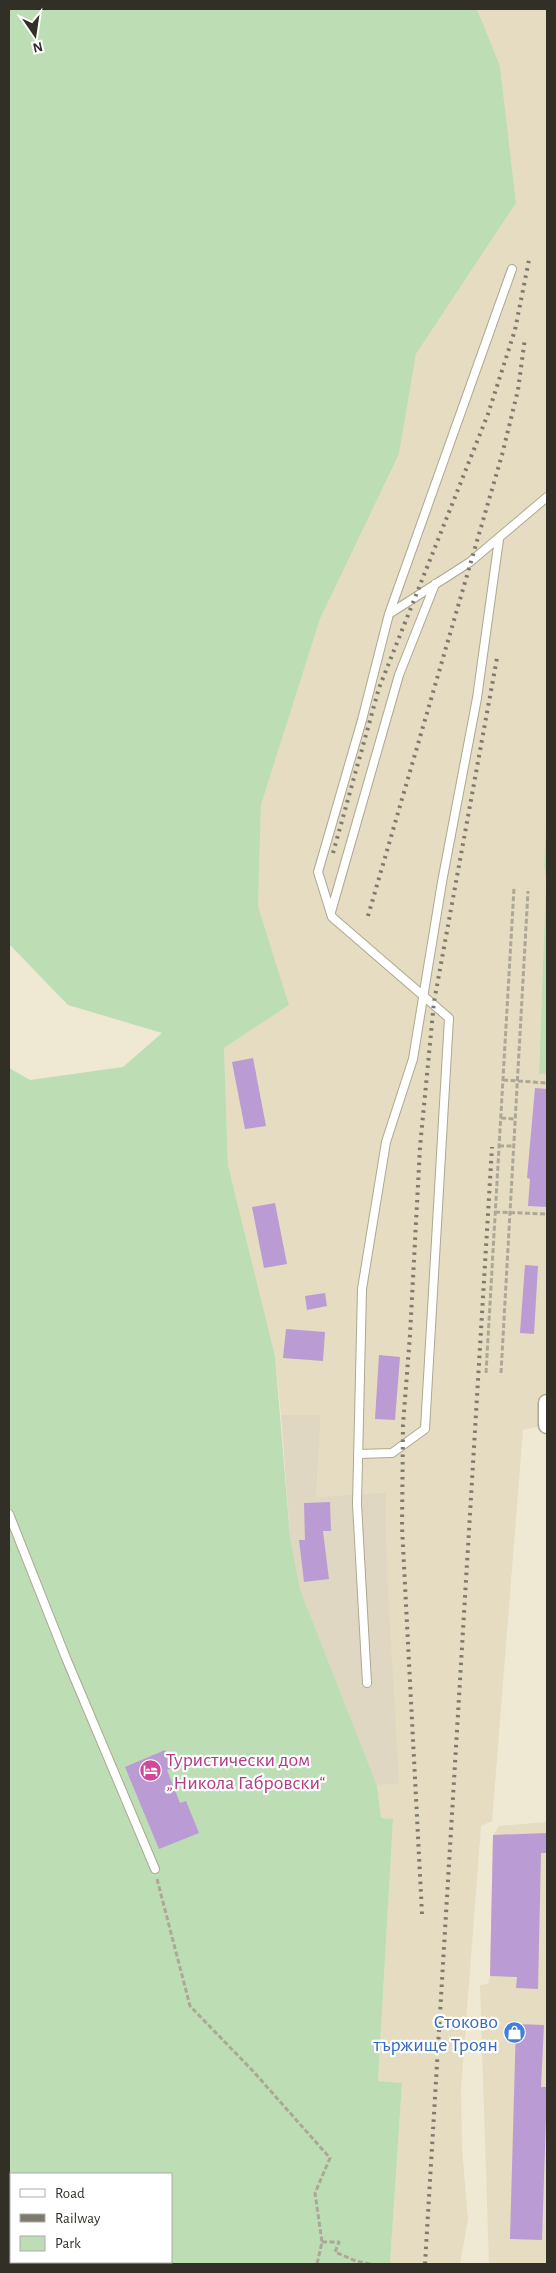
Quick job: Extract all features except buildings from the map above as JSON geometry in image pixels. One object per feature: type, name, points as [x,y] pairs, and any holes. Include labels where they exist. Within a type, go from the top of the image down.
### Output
[{"type":"street","points":[[547,1403],[547,1424]]},
{"type":"lane","points":[[358,1454],[392,1453],[425,1429],[449,1018],[332,916],[318,872],[362,720],[389,614],[512,269]]},
{"type":"lane","points":[[389,614],[470,562],[547,497]]},
{"type":"lane","points":[[367,1683],[357,1504],[362,1289],[386,1142],[413,1059],[476,698],[499,539]]},
{"type":"lane","points":[[331,912],[400,674],[435,584]]},
{"type":"lane","points":[[9,1514],[66,1658],[156,1869]]},
{"type":"path","points":[[486,1373],[514,888]]},
{"type":"path","points":[[501,1373],[528,891]]},
{"type":"path","points":[[503,1080],[547,1083]]},
{"type":"path","points":[[501,1118],[516,1119]]},
{"type":"path","points":[[499,1146],[514,1146]]},
{"type":"path","points":[[495,1212],[547,1214]]},
{"type":"path","points":[[156,1869],[162,1905],[190,2006],[252,2070],[330,2158],[314,2193],[322,2242],[317,2264]]},
{"type":"path","points":[[322,2242],[339,2242],[336,2252],[370,2264]]},
{"type":"shaded area","points":[[477,9],[547,9],[547,805],[539,1074],[547,1074],[547,1425],[523,1430],[492,1821],[481,1826],[461,2089],[462,2148],[468,2219],[460,2264],[390,2264],[402,2083],[378,2081],[393,1819],[381,1818],[377,1785],[398,1784],[387,1569],[386,1492],[316,1497],[321,1415],[281,1415],[275,1356],[228,1165],[224,1048],[289,1005],[258,906],[261,805],[320,619],[399,454],[416,354],[516,203],[500,66]]},
{"type":"shaded area","points":[[281,1415],[321,1415],[316,1497],[386,1492],[387,1569],[399,1784],[377,1785],[300,1589],[290,1536]]},
{"type":"shaded area","name":"Стоково тържище Троян","points":[[547,1822],[547,2264],[489,2264],[480,1985],[488,1984],[490,1976],[493,1835],[499,1826]]},
{"type":"green space","points":[[9,9],[477,9],[500,66],[516,203],[416,354],[399,454],[320,619],[261,805],[258,906],[289,1005],[224,1048],[228,1165],[275,1356],[290,1536],[300,1589],[377,1785],[381,1818],[393,1819],[378,2081],[402,2083],[390,2264],[9,2264],[9,1068],[30,1080],[123,1067],[162,1033],[68,1005],[9,944]]},
{"type":"green space","points":[[547,805],[547,1074],[539,1074],[546,880],[544,866]]},
{"type":"railway","points":[[333,853],[379,688],[488,414],[515,330],[529,260]]},
{"type":"railway","points":[[368,916],[502,455],[518,390],[525,338]]},
{"type":"railway","points":[[422,1914],[402,1527],[403,1425],[420,1147],[434,1002],[497,658]]},
{"type":"railway","points":[[425,2264],[492,1147]]},
{"type":"place","name":"Туристически дом „Никола Габровски“","points":[[150,1771]]},
{"type":"place","name":"Стоково тържище Троян","points":[[514,2033]]}]
